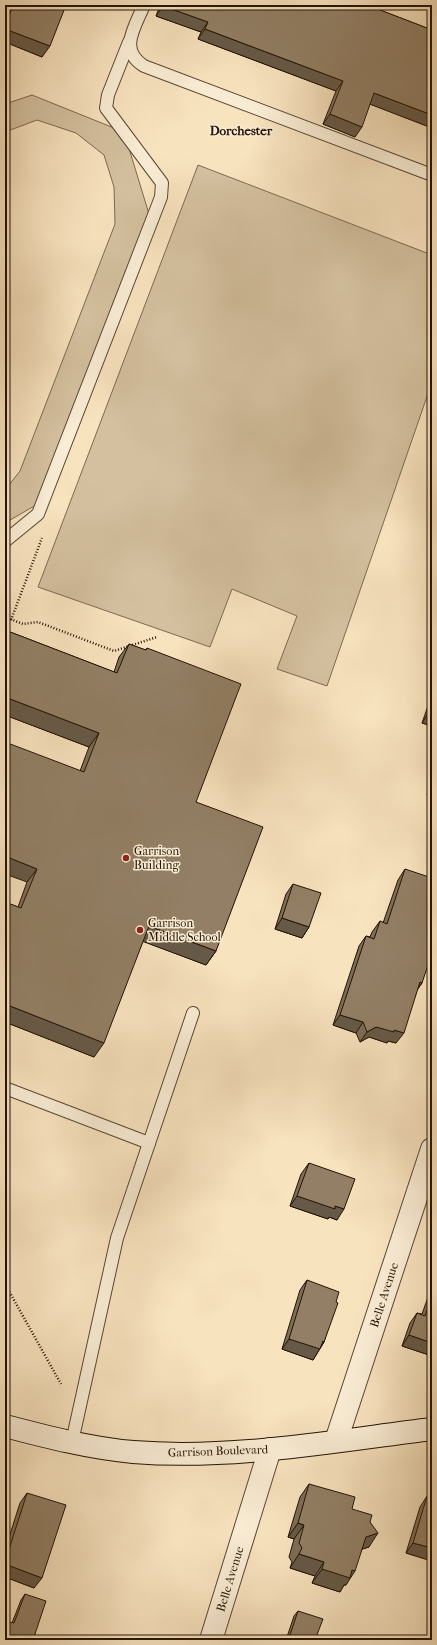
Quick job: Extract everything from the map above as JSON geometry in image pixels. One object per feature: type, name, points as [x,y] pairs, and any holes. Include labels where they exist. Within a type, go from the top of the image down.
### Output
[{"type":"street","name":"Belle Avenue","points":[[336,1441],[432,1149]]},
{"type":"street","name":"Garrison Boulevard","points":[[5,1426],[72,1442],[133,1452],[187,1454],[270,1449],[432,1429]]},
{"type":"street","name":"Belle Avenue","points":[[211,1640],[270,1449]]},
{"type":"lane","points":[[5,541],[38,514],[161,197],[162,183],[106,108],[108,94],[144,5]]},
{"type":"lane","points":[[129,42],[130,51],[135,61],[144,66],[432,175]]},
{"type":"lane","points":[[72,1442],[116,1238],[193,1013]]},
{"type":"lane","points":[[5,1088],[149,1143]]},
{"type":"path","points":[[5,617],[23,624],[38,622],[114,651],[157,637]]},
{"type":"path","points":[[5,1284],[61,1384]]},
{"type":"shaded area","points":[[32,95],[124,132],[149,214],[36,505],[5,523],[5,490],[20,471],[115,224],[114,187],[104,155],[76,133],[37,120],[5,132],[5,104]]},
{"type":"shaded area","points":[[198,165],[432,255],[432,382],[327,686],[277,669],[297,616],[232,589],[210,647],[38,587]]},
{"type":"building","points":[[13,5],[66,5],[50,46],[5,29]]},
{"type":"building","points":[[163,5],[367,5],[432,30],[432,115],[374,93],[362,127],[330,114],[343,81],[205,29],[208,22]]},
{"type":"building","name":"Garrison Building","points":[[5,630],[117,673],[129,644],[146,650],[147,648],[241,684],[196,802],[263,827],[216,951],[149,926],[104,1043],[5,1004],[5,902],[21,908],[37,869],[5,856],[5,742],[84,772],[99,733],[5,697]]},
{"type":"building","points":[[432,705],[432,713],[429,712]]},
{"type":"building","points":[[405,869],[432,878],[432,953],[422,983],[420,982],[404,1033],[376,1027],[367,1032],[363,1022],[340,1015],[366,936],[374,939],[380,921],[387,924]]},
{"type":"building","points":[[293,884],[321,893],[309,927],[282,918]]},
{"type":"building","points":[[309,1163],[355,1179],[344,1209],[335,1206],[335,1209],[297,1196]]},
{"type":"building","points":[[307,1280],[339,1292],[336,1302],[338,1303],[320,1349],[289,1339]]},
{"type":"building","points":[[432,1297],[432,1343],[409,1335],[417,1313],[425,1316]]},
{"type":"building","points":[[309,1484],[355,1497],[352,1509],[372,1515],[370,1522],[378,1533],[366,1537],[355,1571],[352,1570],[350,1578],[322,1569],[324,1562],[299,1554],[302,1548],[299,1543],[304,1525],[298,1523]]},
{"type":"building","points":[[27,1493],[66,1505],[42,1578],[5,1564]]},
{"type":"building","points":[[427,1496],[432,1498],[432,1548],[413,1543]]},
{"type":"building","points":[[25,1594],[46,1601],[33,1640],[5,1640],[9,1622],[14,1623]]},
{"type":"building","points":[[298,1611],[323,1619],[315,1640],[296,1640],[289,1638]]},
{"type":"place","name":"Garrison Building","points":[[126,858]]},
{"type":"place","name":"Garrison Middle School","points":[[140,930]]},
{"type":"district","name":"Dorchester","points":[[241,130]]}]
